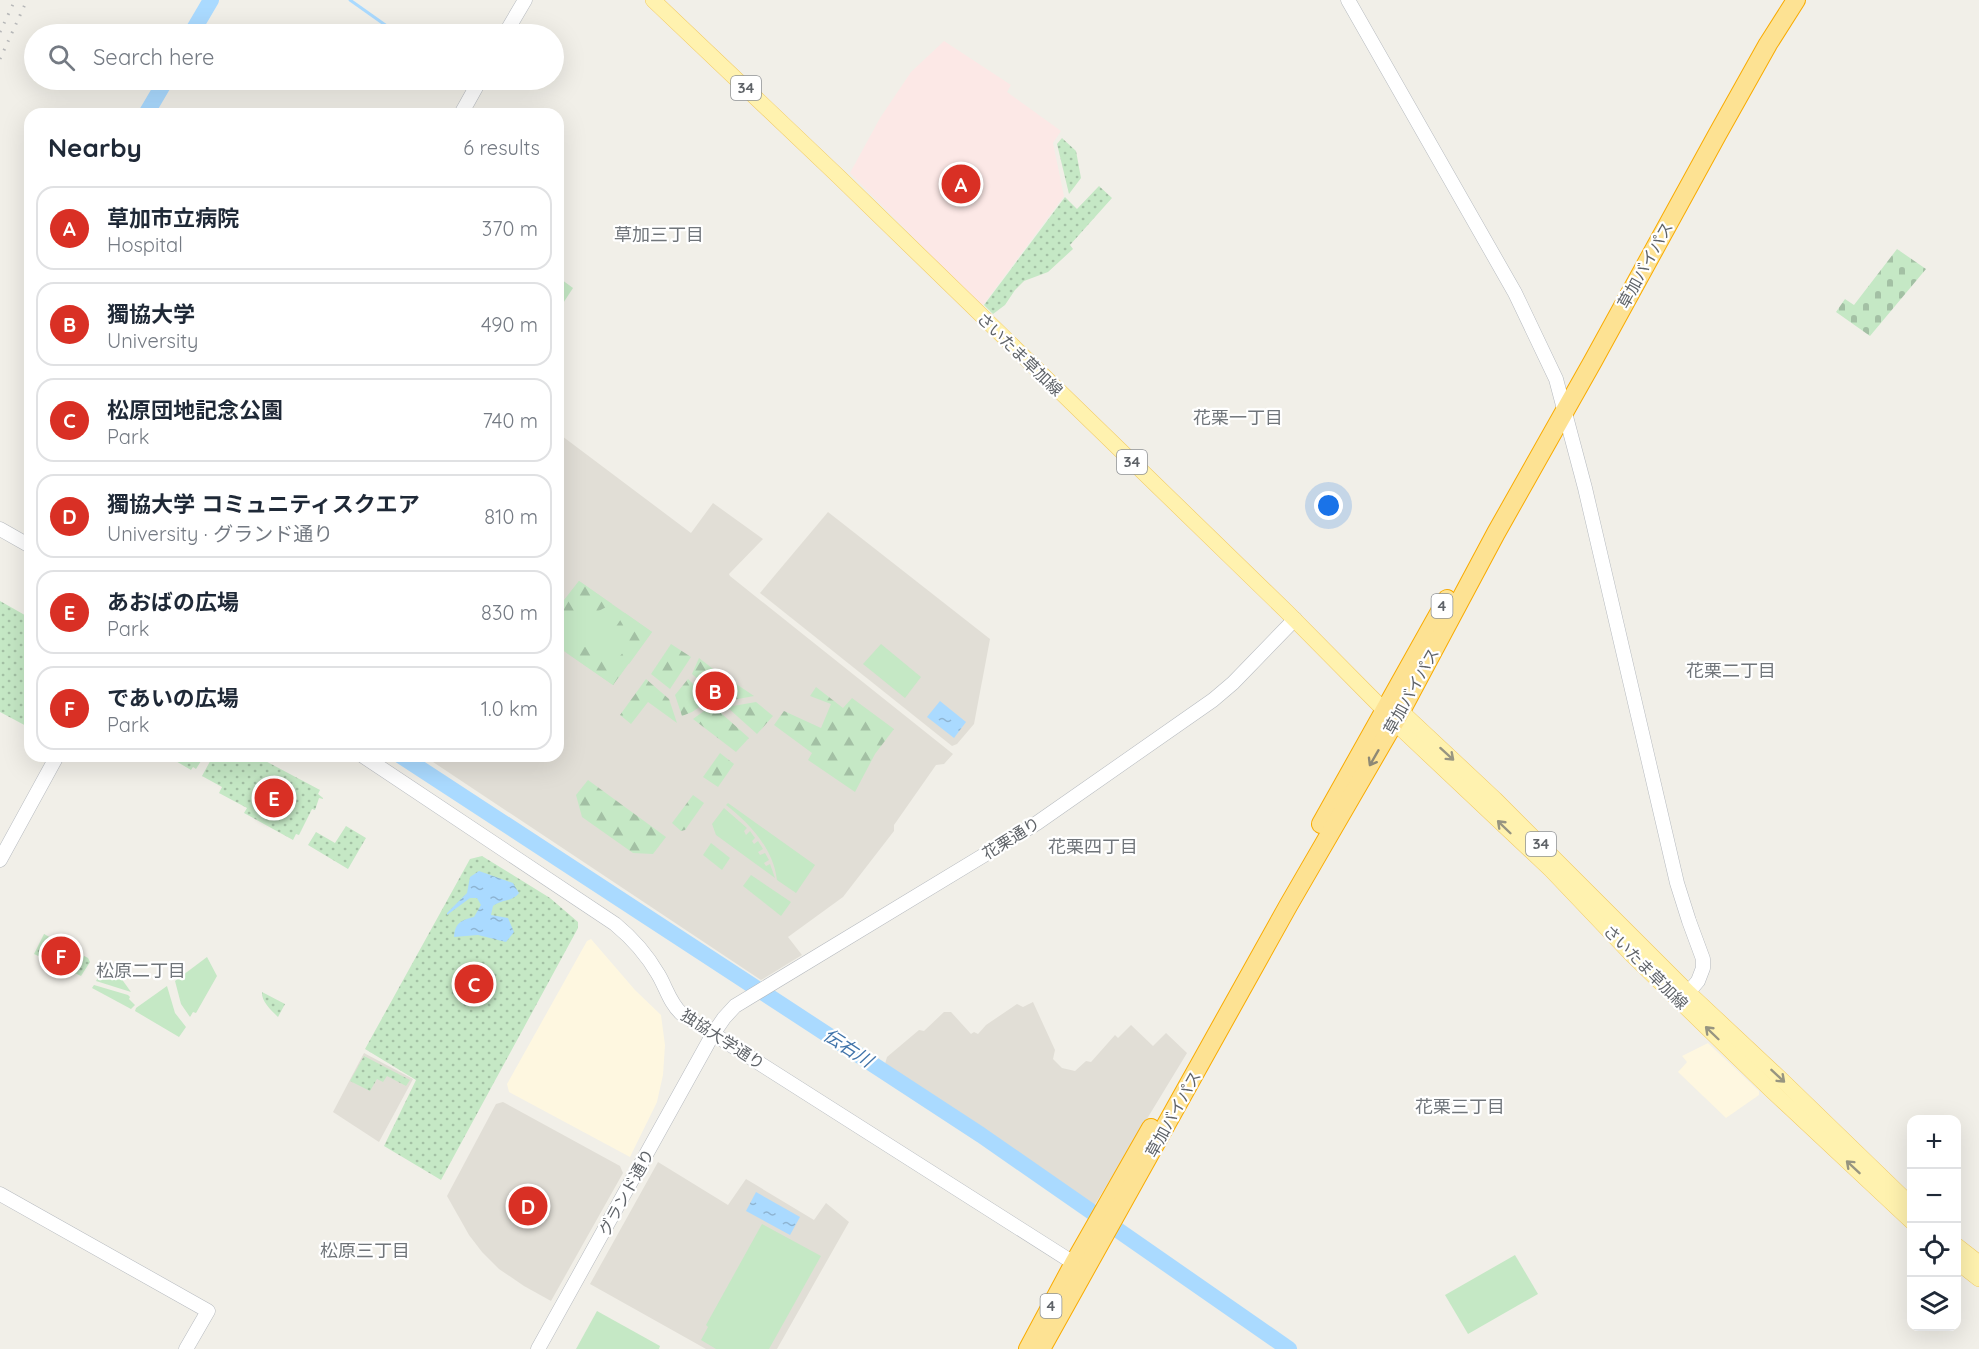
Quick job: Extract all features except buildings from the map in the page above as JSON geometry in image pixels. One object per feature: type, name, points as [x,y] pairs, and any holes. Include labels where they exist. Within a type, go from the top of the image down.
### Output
[{"type":"highway","name":"草加バイパス","points":[[1563,404],[1704,135],[1759,36],[1782,0]]},
{"type":"highway","name":"草加バイパス","points":[[1028,1349],[1079,1267],[1288,885],[1393,714],[1563,404],[1768,44],[1796,0]]},
{"type":"highway","name":"草加バイパス","points":[[1041,1349],[1079,1267]]},
{"type":"main road","name":"さいたま草加線","points":[[653,0],[1393,714],[1495,799],[1685,997],[1907,1218]]},
{"type":"main road","name":"さいたま草加線","points":[[1685,997],[1783,1080],[1907,1202]]},
{"type":"main road","points":[[1961,1249],[1979,1263]]},
{"type":"main road","points":[[1961,1265],[1979,1279]]},
{"type":"street","points":[[511,24],[525,0]]},
{"type":"street","points":[[1347,0],[1515,293],[1556,379],[1585,488],[1677,883],[1703,959],[1702,975],[1685,997]]},
{"type":"street","points":[[464,108],[474,90]]},
{"type":"street","points":[[0,529],[24,543]]},
{"type":"street","name":"花栗通り","points":[[713,1034],[724,1018],[741,1001],[1042,820],[1213,700],[1233,683],[1295,619]]},
{"type":"street","points":[[0,860],[54,762]]},
{"type":"street","name":"独協大学通り","points":[[372,762],[615,924],[627,934],[658,974],[678,1011],[1079,1267]]},
{"type":"street","name":"グランド通り","points":[[538,1349],[713,1034]]},
{"type":"street","points":[[0,1194],[208,1311],[186,1349]]},
{"type":"shaded area","points":[[944,41],[1011,85],[1007,92],[1061,131],[1053,143],[1064,196],[983,305],[971,296],[850,173],[880,118],[911,72]]},
{"type":"shaded area","points":[[564,438],[691,533],[713,503],[763,539],[729,574],[730,576],[953,754],[944,764],[936,765],[894,825],[894,831],[843,897],[788,937],[802,955],[761,980],[433,762],[564,762]]},
{"type":"shaded area","points":[[828,512],[990,639],[974,724],[957,744],[952,746],[760,593]]},
{"type":"shaded area","points":[[591,939],[635,990],[661,1015],[665,1045],[663,1075],[657,1102],[630,1157],[509,1092],[507,1084],[587,941]]},
{"type":"shaded area","points":[[1033,1002],[1055,1050],[1053,1059],[1062,1068],[1075,1071],[1086,1061],[1091,1062],[1115,1035],[1118,1038],[1131,1025],[1153,1046],[1166,1033],[1187,1053],[1094,1206],[885,1064],[887,1057],[919,1030],[924,1031],[944,1012],[951,1012],[971,1034],[974,1032],[978,1034],[986,1025],[1017,1004],[1023,1007]]},
{"type":"shaded area","points":[[1708,1043],[1759,1091],[1759,1095],[1726,1118],[1678,1072],[1687,1062],[1682,1056]]},
{"type":"shaded area","points":[[364,1053],[413,1079],[379,1142],[333,1112]]},
{"type":"shaded area","points":[[503,1102],[620,1166],[623,1173],[551,1301],[499,1269],[482,1252],[469,1235],[447,1196],[496,1104]]},
{"type":"shaded area","points":[[658,1162],[728,1205],[746,1179],[814,1220],[826,1203],[849,1222],[777,1349],[706,1349],[590,1284]]},
{"type":"green space","points":[[1062,138],[1076,151],[1081,178],[1069,194],[1057,144]]},
{"type":"green space","points":[[1099,186],[1112,198],[1070,245],[1073,249],[1048,272],[1024,281],[1005,305],[993,314],[984,305],[1065,197],[1077,209]]},
{"type":"green space","points":[[1897,249],[1926,269],[1870,336],[1836,312],[1845,299],[1854,305]]},
{"type":"green space","points":[[564,281],[573,288],[564,302]]},
{"type":"green space","points":[[579,581],[652,632],[613,685],[564,651],[564,600]]},
{"type":"green space","points":[[579,581],[612,604],[587,615],[575,615],[564,613],[564,600]]},
{"type":"green space","points":[[0,601],[24,615],[24,725],[0,712]]},
{"type":"green space","points":[[625,613],[652,632],[629,664],[620,656],[628,647],[627,638],[615,628]]},
{"type":"green space","points":[[671,644],[691,657],[670,689],[651,674]]},
{"type":"green space","points":[[881,644],[921,677],[905,698],[863,664]]},
{"type":"green space","points":[[575,647],[588,647],[623,671],[613,685],[567,653]]},
{"type":"green space","points":[[699,658],[721,675],[715,695],[692,674]]},
{"type":"green space","points":[[726,677],[754,696],[722,702],[718,699]]},
{"type":"green space","points":[[646,679],[669,699],[677,723],[648,702],[631,724],[620,715]]},
{"type":"green space","points":[[688,679],[710,700],[682,716],[675,695]]},
{"type":"green space","points":[[816,687],[843,708],[852,698],[894,729],[875,754],[855,792],[808,760],[812,753],[774,725],[784,711],[821,728],[831,704],[810,696]]},
{"type":"green space","points":[[756,702],[773,716],[757,734],[727,707]]},
{"type":"green space","points":[[712,705],[749,738],[736,752],[693,719]]},
{"type":"green space","points":[[720,753],[734,764],[718,787],[703,777]]},
{"type":"green space","points":[[177,762],[200,762],[196,769],[193,767],[191,770]]},
{"type":"green space","points":[[210,762],[267,762],[320,790],[318,794],[323,799],[319,798],[315,810],[312,809],[299,835],[296,834],[293,840],[244,813],[247,808],[219,793],[222,787],[202,776]]},
{"type":"green space","points":[[588,780],[666,837],[653,854],[633,853],[582,817],[576,795]]},
{"type":"green space","points":[[693,795],[704,803],[685,830],[681,831],[672,823]]},
{"type":"green space","points":[[728,803],[815,865],[796,893],[777,880],[771,857],[765,847],[744,820],[726,805]]},
{"type":"green space","points":[[724,808],[747,828],[744,831],[746,835],[750,831],[755,838],[752,841],[754,844],[758,841],[763,849],[758,852],[760,855],[765,853],[769,860],[764,863],[766,866],[770,864],[775,878],[716,835],[712,824]]},
{"type":"green space","points":[[346,826],[366,838],[348,869],[308,845],[316,832],[335,843]]},
{"type":"green space","points":[[711,843],[730,858],[722,870],[703,855]]},
{"type":"green space","points":[[482,856],[550,898],[578,922],[578,928],[441,1180],[384,1146],[416,1080],[365,1049],[470,859]]},
{"type":"green space","points":[[751,875],[791,902],[781,916],[743,886]]},
{"type":"green space","points":[[44,934],[88,958],[90,962],[81,976],[34,954]]},
{"type":"green space","points":[[207,957],[217,976],[196,1013],[193,1012],[190,1017],[181,1004],[175,981]]},
{"type":"green space","points":[[106,963],[113,967],[131,992],[96,981]]},
{"type":"green space","points":[[94,985],[128,995],[135,1005],[131,1009],[92,988]]},
{"type":"green space","points":[[167,986],[175,1013],[186,1027],[179,1037],[135,1011]]},
{"type":"green space","points":[[262,992],[285,1004],[278,1017],[265,1002]]},
{"type":"green space","points":[[364,1056],[410,1080],[406,1086],[387,1076],[383,1082],[377,1079],[370,1091],[350,1081]]},
{"type":"green space","points":[[762,1224],[821,1256],[769,1349],[716,1349],[701,1340],[708,1327],[706,1325]]},
{"type":"green space","points":[[1515,1255],[1538,1294],[1468,1334],[1445,1295]]},
{"type":"green space","points":[[597,1311],[660,1346],[659,1349],[576,1349]]},
{"type":"water","points":[[940,701],[966,722],[954,738],[927,717]]},
{"type":"water","points":[[479,871],[513,883],[519,893],[493,906],[491,915],[508,918],[514,932],[506,942],[478,935],[454,937],[457,925],[474,917],[481,905],[477,898],[470,898],[447,915],[447,913],[467,893],[470,877]]},
{"type":"water","points":[[756,1192],[800,1217],[790,1235],[746,1211]]},
{"type":"waterway","name":"伝右川","points":[[197,24],[211,0]]},
{"type":"waterway","points":[[350,0],[384,24]]},
{"type":"waterway","name":"伝右川","points":[[150,108],[160,90]]},
{"type":"waterway","name":"伝右川","points":[[410,762],[981,1135],[1289,1349]]},
{"type":"railway","points":[[0,32],[15,0]]},
{"type":"railway","points":[[0,59],[27,0]]},
{"type":"place","name":"草加市立病院","points":[[961,184]]},
{"type":"place","name":"獨協大学","points":[[715,691]]},
{"type":"place","name":"あおばの広場","points":[[274,798]]},
{"type":"place","name":"であいの広場","points":[[61,956]]},
{"type":"place","name":"松原団地記念公園","points":[[474,984]]},
{"type":"place","name":"獨協大学 コミュニティスクエア","points":[[528,1206]]},
{"type":"district","name":"草加三丁目","points":[[659,235]]},
{"type":"district","name":"花栗一丁目","points":[[1238,418]]},
{"type":"district","name":"花栗二丁目","points":[[1731,671]]},
{"type":"district","name":"花栗四丁目","points":[[1093,847]]},
{"type":"district","name":"松原二丁目","points":[[141,971]]},
{"type":"district","name":"花栗三丁目","points":[[1460,1107]]},
{"type":"district","name":"松原三丁目","points":[[365,1251]]}]
